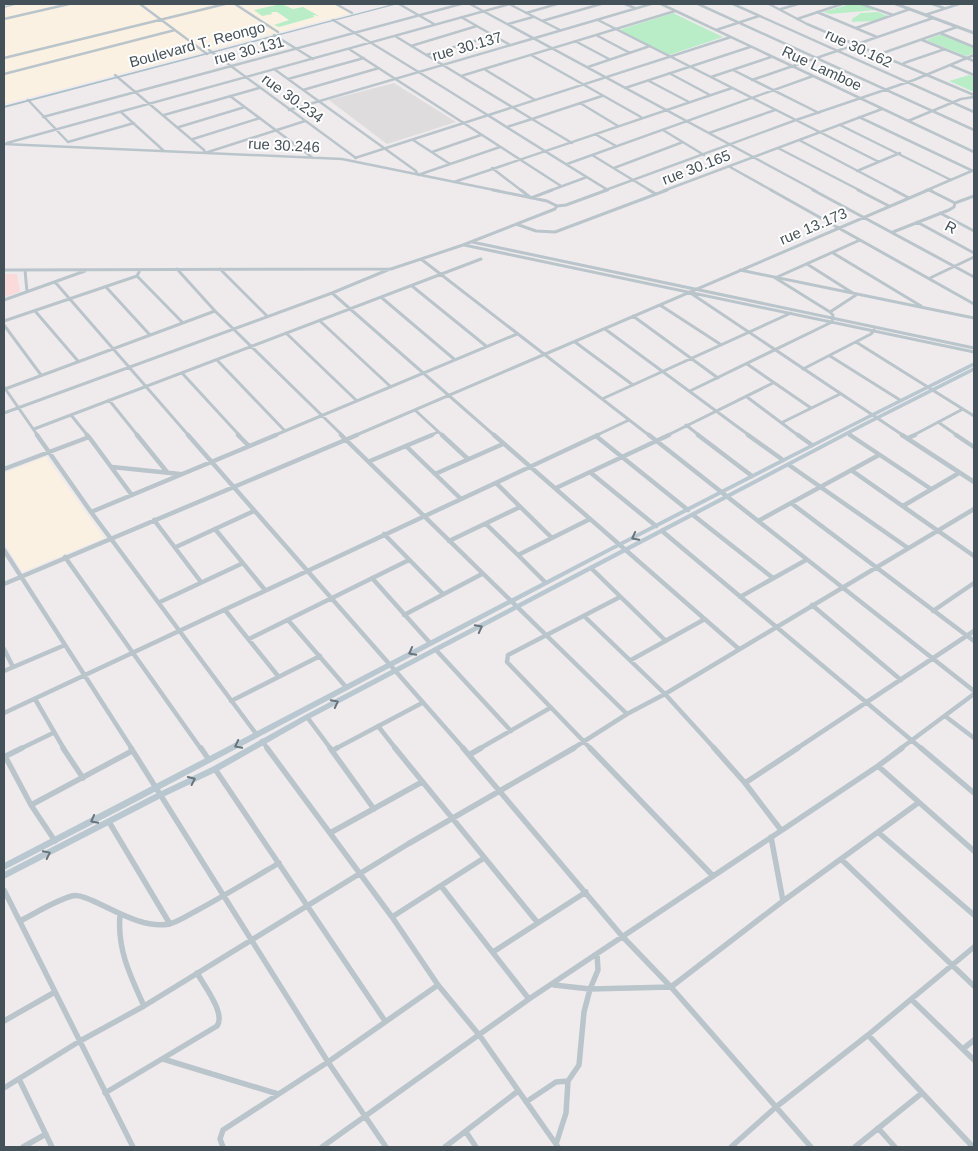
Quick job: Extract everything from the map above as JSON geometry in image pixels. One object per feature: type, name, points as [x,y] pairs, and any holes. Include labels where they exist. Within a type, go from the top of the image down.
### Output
[{"type":"main road","points":[[4,6],[10,4]]},
{"type":"main road","points":[[4,6],[16,4]]},
{"type":"main road","name":"Boulevard T. Reongo","points":[[4,105],[387,4]]},
{"type":"main road","name":"Boulevard T. Reongo","points":[[276,34],[397,4]]},
{"type":"main road","name":"Boulevard T. Reongo","points":[[4,105],[116,76]]},
{"type":"main road","points":[[4,876],[160,794],[215,769],[259,738],[389,664],[545,582],[789,465],[848,433],[900,400],[931,388],[974,364]]},
{"type":"main road","points":[[724,495],[752,476],[812,445],[974,369]]},
{"type":"main road","points":[[4,867],[209,760],[307,717],[395,672],[626,550],[659,528]]},
{"type":"street","points":[[4,19],[69,4]]},
{"type":"street","name":"rue 30.234","points":[[140,4],[175,30],[246,77],[363,163]]},
{"type":"street","points":[[4,58],[225,4]]},
{"type":"street","points":[[235,4],[313,59]]},
{"type":"street","points":[[336,4],[352,13]]},
{"type":"street","points":[[397,4],[434,24]]},
{"type":"street","name":"rue 30.131","points":[[43,117],[461,4]]},
{"type":"street","points":[[470,4],[974,277]]},
{"type":"street","points":[[4,144],[510,4],[560,30]]},
{"type":"street","points":[[526,12],[557,4]]},
{"type":"street","points":[[542,21],[601,4]]},
{"type":"street","points":[[625,4],[635,8]]},
{"type":"street","name":"rue 30.137","points":[[289,110],[650,4]]},
{"type":"street","name":"Rue Lamboe","points":[[661,4],[974,152]]},
{"type":"street","points":[[698,4],[974,130]]},
{"type":"street","name":"rue 30.162","points":[[733,4],[974,112]]},
{"type":"street","points":[[769,4],[797,19],[974,96]]},
{"type":"street","points":[[781,9],[798,4]]},
{"type":"street","points":[[797,19],[842,4]]},
{"type":"street","points":[[861,4],[893,15]]},
{"type":"street","points":[[896,4],[974,33]]},
{"type":"street","points":[[932,4],[944,8]]},
{"type":"street","points":[[925,15],[959,4]]},
{"type":"street","points":[[856,28],[910,9]]},
{"type":"street","points":[[461,76],[675,11]]},
{"type":"street","points":[[817,12],[877,37]]},
{"type":"street","points":[[508,24],[534,16]]},
{"type":"street","points":[[716,30],[760,16]]},
{"type":"street","points":[[461,17],[510,45]]},
{"type":"street","points":[[752,80],[933,18]]},
{"type":"street","points":[[333,20],[356,32],[487,116],[608,190]]},
{"type":"street","points":[[598,20],[878,162]]},
{"type":"street","points":[[411,46],[477,26]]},
{"type":"street","points":[[880,54],[957,27]]},
{"type":"street","points":[[4,74],[175,30]]},
{"type":"street","points":[[940,33],[974,47]]},
{"type":"street","points":[[596,35],[630,53]]},
{"type":"street","points":[[395,36],[572,143]]},
{"type":"street","points":[[426,55],[493,36]]},
{"type":"street","points":[[355,158],[731,37]]},
{"type":"street","points":[[922,40],[974,61]]},
{"type":"street","points":[[575,41],[609,60]]},
{"type":"street","points":[[588,67],[650,46]]},
{"type":"street","points":[[625,88],[750,47]]},
{"type":"street","points":[[349,48],[561,186]]},
{"type":"street","points":[[903,64],[945,49]]},
{"type":"street","points":[[530,55],[640,117]]},
{"type":"street","points":[[4,413],[332,293],[391,269],[463,245],[555,209],[558,206],[566,205],[634,181],[974,56]]},
{"type":"street","points":[[710,77],[771,57]]},
{"type":"street","points":[[288,79],[364,58]]},
{"type":"street","points":[[950,65],[974,75]]},
{"type":"street","points":[[303,90],[379,68]]},
{"type":"street","points":[[274,69],[416,171],[418,175],[500,147]]},
{"type":"street","points":[[484,69],[535,100]]},
{"type":"street","points":[[732,70],[819,112]]},
{"type":"street","points":[[669,73],[710,95]]},
{"type":"street","points":[[116,76],[179,127],[206,153],[305,121]]},
{"type":"street","points":[[567,164],[813,76]]},
{"type":"street","points":[[649,81],[689,102]]},
{"type":"street","points":[[164,115],[259,88]]},
{"type":"street","points":[[452,183],[492,168],[572,143],[640,117],[732,88]]},
{"type":"street","points":[[230,96],[314,158]]},
{"type":"street","points":[[506,127],[602,96]]},
{"type":"street","points":[[908,121],[961,99],[974,96]]},
{"type":"street","points":[[28,100],[73,147]]},
{"type":"street","points":[[580,103],[618,126]]},
{"type":"street","points":[[179,127],[244,107]]},
{"type":"street","name":"rue 30.165","points":[[516,224],[536,231],[555,232],[882,108]]},
{"type":"street","points":[[709,133],[775,110]]},
{"type":"street","points":[[121,112],[164,152]]},
{"type":"street","points":[[859,117],[974,171]]},
{"type":"street","points":[[192,139],[260,118]]},
{"type":"street","points":[[68,142],[134,123]]},
{"type":"street","points":[[840,124],[951,180]]},
{"type":"street","points":[[663,130],[704,155]]},
{"type":"street","points":[[595,134],[616,146]]},
{"type":"street","points":[[432,152],[481,135]]},
{"type":"street","points":[[413,140],[450,164]]},
{"type":"street","points":[[798,140],[909,198]]},
{"type":"street","points":[[614,168],[683,142]]},
{"type":"street","name":"rue 30.246","points":[[4,144],[342,159],[552,202],[558,206]]},
{"type":"street","points":[[778,148],[889,206]]},
{"type":"street","points":[[857,170],[900,153]]},
{"type":"street","points":[[592,155],[656,194]]},
{"type":"street","points":[[730,167],[974,304]]},
{"type":"street","points":[[492,168],[531,198],[587,177]]},
{"type":"street","name":"rue 13.173","points":[[4,584],[974,171]]},
{"type":"street","points":[[929,190],[955,203]]},
{"type":"street","points":[[893,232],[952,209],[955,203],[974,196]]},
{"type":"street","points":[[939,213],[974,231]]},
{"type":"street","name":"R","points":[[917,222],[974,253]]},
{"type":"street","points":[[489,234],[486,239],[490,246]]},
{"type":"street","points":[[775,278],[860,240]]},
{"type":"street","points":[[471,242],[974,350]]},
{"type":"street","points":[[463,245],[974,350]]},
{"type":"street","points":[[833,253],[925,308]]},
{"type":"street","points":[[930,278],[974,257]]},
{"type":"street","points":[[322,1147],[480,1036],[529,999],[553,985],[622,936],[878,766],[974,692],[935,659],[806,560],[656,440],[420,260]]},
{"type":"street","points":[[34,430],[481,260]]},
{"type":"street","points":[[807,264],[856,295]]},
{"type":"street","points":[[177,269],[215,311],[321,416],[370,461],[423,516],[627,714]]},
{"type":"street","points":[[220,269],[267,316]]},
{"type":"street","points":[[4,270],[391,269]]},
{"type":"street","points":[[25,270],[28,292]]},
{"type":"street","points":[[4,300],[90,270]]},
{"type":"street","points":[[4,321],[137,276],[140,270]]},
{"type":"street","points":[[739,270],[974,318]]},
{"type":"street","points":[[137,276],[183,323]]},
{"type":"street","points":[[775,278],[830,312],[833,320]]},
{"type":"street","points":[[55,282],[254,511],[333,598],[395,672],[500,791],[622,936],[670,987],[811,1147]]},
{"type":"street","points":[[412,286],[486,346]]},
{"type":"street","points":[[106,287],[150,335]]},
{"type":"street","points":[[689,292],[974,482]]},
{"type":"street","points":[[332,293],[739,649]]},
{"type":"street","points":[[830,312],[856,295]]},
{"type":"street","points":[[382,298],[454,359]]},
{"type":"street","points":[[660,305],[720,344]]},
{"type":"street","points":[[36,311],[78,361]]},
{"type":"street","points":[[215,311],[5,388],[91,512],[160,602],[231,701],[392,917],[438,985],[480,1036],[557,1146]]},
{"type":"street","points":[[602,398],[791,313]]},
{"type":"street","points":[[633,316],[718,378]]},
{"type":"street","points":[[690,391],[833,320]]},
{"type":"street","points":[[320,321],[391,387]]},
{"type":"street","points":[[4,325],[41,375]]},
{"type":"street","points":[[605,329],[718,410],[783,460]]},
{"type":"street","points":[[803,369],[871,334],[874,330]]},
{"type":"street","points":[[286,333],[357,401]]},
{"type":"street","points":[[91,512],[517,334]]},
{"type":"street","points":[[575,342],[632,385]]},
{"type":"street","points":[[856,342],[974,416]]},
{"type":"street","points":[[830,356],[900,400]]},
{"type":"street","points":[[217,360],[285,431]]},
{"type":"street","points":[[747,364],[811,408]]},
{"type":"street","points":[[182,373],[249,446]]},
{"type":"street","points":[[556,488],[591,473],[773,383]]},
{"type":"street","points":[[783,422],[840,394]]},
{"type":"street","points":[[747,397],[812,445]]},
{"type":"street","points":[[109,400],[167,472]]},
{"type":"street","points":[[908,438],[963,409]]},
{"type":"street","points":[[415,410],[468,459]]},
{"type":"street","points":[[71,415],[112,466],[131,494]]},
{"type":"street","points":[[4,713],[629,420]]},
{"type":"street","points":[[938,422],[974,446]]},
{"type":"street","points":[[686,425],[752,476]]},
{"type":"street","points":[[370,461],[438,432]]},
{"type":"street","points":[[848,433],[931,489]]},
{"type":"street","points":[[596,436],[773,578]]},
{"type":"street","points":[[4,468],[89,437]]},
{"type":"street","points":[[435,474],[503,444]]},
{"type":"street","points":[[406,446],[460,498]]},
{"type":"street","points":[[758,521],[879,455]]},
{"type":"street","points":[[789,465],[908,548]]},
{"type":"street","points":[[112,466],[181,474]]},
{"type":"street","points":[[851,470],[974,556]]},
{"type":"street","points":[[591,473],[974,793]]},
{"type":"street","points":[[903,506],[960,473]]},
{"type":"street","points":[[496,483],[552,538]]},
{"type":"street","points":[[791,503],[974,641]]},
{"type":"street","points":[[449,541],[520,507]]},
{"type":"street","points":[[4,1088],[80,1041],[144,1006],[452,818],[549,764],[627,714],[666,694],[841,587],[974,509]]},
{"type":"street","points":[[176,547],[254,511]]},
{"type":"street","points":[[518,555],[590,519]]},
{"type":"street","points":[[154,520],[201,582]]},
{"type":"street","points":[[486,524],[545,582]]},
{"type":"street","points":[[215,529],[241,564],[264,590]]},
{"type":"street","points":[[384,534],[443,594]]},
{"type":"street","points":[[4,550],[85,675],[328,1062],[386,1147]]},
{"type":"street","points":[[65,557],[209,760]]},
{"type":"street","points":[[249,639],[409,560]]},
{"type":"street","points":[[740,597],[806,560]]},
{"type":"street","points":[[160,602],[241,564]]},
{"type":"street","points":[[591,568],[666,641]]},
{"type":"street","points":[[404,614],[482,574]]},
{"type":"street","points":[[372,578],[430,643]]},
{"type":"street","points":[[933,611],[974,583]]},
{"type":"street","points":[[620,597],[512,652],[507,658],[511,667],[713,876]]},
{"type":"street","points":[[812,605],[901,680]]},
{"type":"street","points":[[225,610],[278,676]]},
{"type":"street","points":[[584,616],[666,694],[745,783],[782,830]]},
{"type":"street","points":[[631,660],[704,619]]},
{"type":"street","points":[[288,620],[346,687]]},
{"type":"street","points":[[745,783],[935,659],[974,631]]},
{"type":"street","points":[[4,671],[65,645]]},
{"type":"street","points":[[4,649],[13,667]]},
{"type":"street","points":[[436,650],[511,731]]},
{"type":"street","points":[[231,701],[320,656]]},
{"type":"street","points":[[36,699],[53,733],[82,778]]},
{"type":"street","points":[[332,752],[422,703]]},
{"type":"street","points":[[469,755],[550,708]]},
{"type":"street","points":[[945,716],[974,738]]},
{"type":"street","points":[[307,717],[374,809]]},
{"type":"street","points":[[378,726],[537,922]]},
{"type":"street","points":[[53,733],[4,756],[31,805],[54,841]]},
{"type":"street","points":[[31,805],[132,751]]},
{"type":"street","points":[[878,766],[974,851]]},
{"type":"street","points":[[215,769],[385,1022]]},
{"type":"street","points":[[330,833],[422,782]]},
{"type":"street","points":[[553,985],[590,989],[670,987],[783,901],[918,803]]},
{"type":"street","points":[[109,822],[170,924]]},
{"type":"street","points":[[879,833],[974,915]]},
{"type":"street","points":[[771,837],[783,901]]},
{"type":"street","points":[[392,917],[484,858]]},
{"type":"street","points":[[842,860],[974,986]]},
{"type":"street","points":[[20,921],[73,896],[85,897],[120,915],[155,925],[170,924],[224,896],[279,863]]},
{"type":"street","points":[[441,886],[529,999]]},
{"type":"street","points":[[4,890],[133,1147]]},
{"type":"street","points":[[493,952],[586,892]]},
{"type":"street","points":[[120,915],[118,934],[121,956],[144,1006]]},
{"type":"street","points":[[731,1147],[776,1107],[912,1000],[974,947]]},
{"type":"street","points":[[557,1146],[570,1099],[568,1081],[579,1065],[584,1012],[590,989],[598,970],[597,954]]},
{"type":"street","points":[[106,1093],[217,1026],[220,1022],[220,1013],[198,973]]},
{"type":"street","points":[[223,1147],[220,1139],[223,1130],[328,1062],[438,985]]},
{"type":"street","points":[[4,1021],[55,992]]},
{"type":"street","points":[[912,1000],[974,1060]]},
{"type":"street","points":[[868,1035],[973,1147]]},
{"type":"street","points":[[963,1049],[974,1040]]},
{"type":"street","points":[[163,1059],[278,1094]]},
{"type":"street","points":[[19,1079],[52,1147]]},
{"type":"street","points":[[526,1102],[556,1082],[568,1081]]},
{"type":"street","points":[[445,1147],[518,1091]]},
{"type":"street","points":[[855,1147],[922,1093]]},
{"type":"street","points":[[878,1128],[895,1147]]},
{"type":"street","points":[[466,1132],[476,1147]]},
{"type":"street","points":[[24,1147],[46,1134]]},
{"type":"shaded area","points":[[17,4],[336,4],[352,13],[4,104],[4,7]]},
{"type":"shaded area","points":[[394,83],[456,122],[387,144],[329,100]]},
{"type":"shaded area","points":[[4,274],[17,274],[20,292],[4,297]]},
{"type":"shaded area","points":[[46,457],[104,538],[22,572],[4,542],[4,473]]},
{"type":"green space","points":[[281,4],[293,9],[303,7],[319,16],[313,15],[314,17],[279,27],[274,25],[289,20],[277,12],[271,12],[272,14],[262,16],[254,10]]},
{"type":"green space","points":[[850,4],[859,4],[876,10],[830,14],[823,12]]},
{"type":"green space","points":[[878,12],[888,16],[872,21],[852,22],[852,19],[861,13]]},
{"type":"green space","points":[[673,13],[723,37],[669,55],[619,30]]},
{"type":"green space","points":[[942,34],[974,48],[974,53],[966,56],[926,40]]},
{"type":"green space","points":[[969,75],[974,77],[974,92],[949,81]]}]
